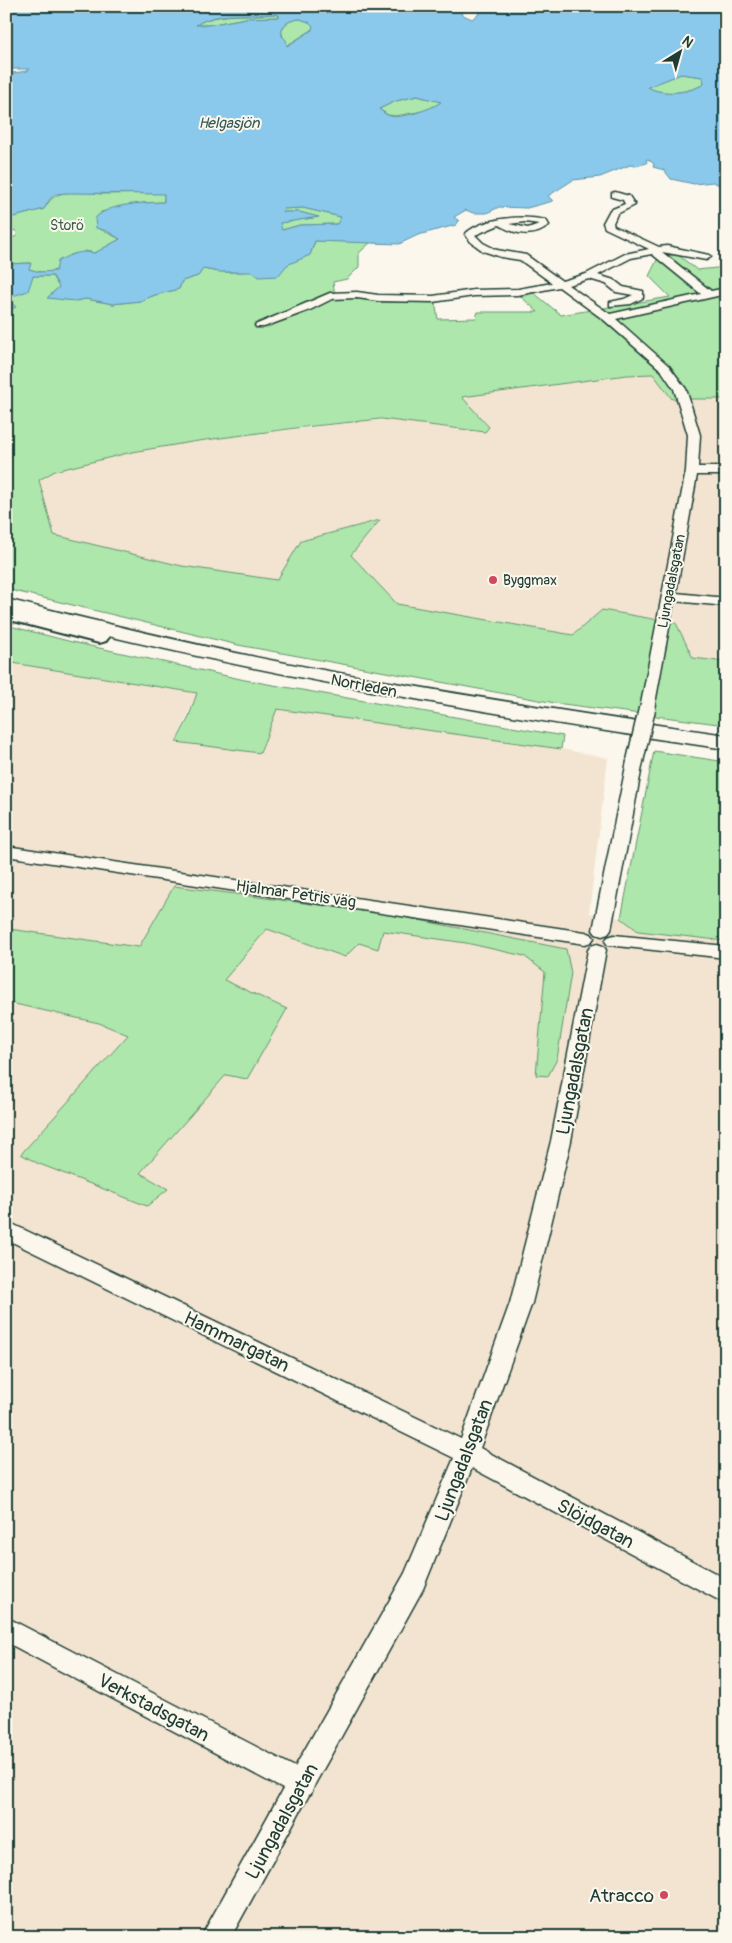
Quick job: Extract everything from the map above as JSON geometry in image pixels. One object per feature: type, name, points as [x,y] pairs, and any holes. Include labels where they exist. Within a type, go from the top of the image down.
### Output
[{"type":"highway","name":"Norrleden","points":[[6,605],[196,651],[397,691],[592,724],[726,742]]},
{"type":"highway","name":"Norrleden","points":[[99,637],[394,698],[590,730],[726,749]]},
{"type":"main road","name":"Norrleden","points":[[6,613],[99,637]]},
{"type":"street","points":[[615,195],[626,198],[630,205],[613,212],[608,223],[610,228],[656,250],[656,252],[709,295]]},
{"type":"street","name":"Ljungadalsgatan","points":[[218,1934],[414,1581],[467,1453],[521,1303],[561,1141],[634,761],[648,710],[692,471],[694,435],[680,389],[665,368],[608,318],[523,257],[509,256],[491,251],[472,238],[470,234],[501,223]]},
{"type":"street","points":[[260,325],[306,308],[330,296],[357,294],[378,298],[433,299],[474,292],[518,292],[561,284],[589,276],[628,256],[656,250],[697,246]]},
{"type":"street","points":[[667,249],[706,257]]},
{"type":"street","points":[[589,276],[610,282],[620,290],[639,293],[636,299],[628,302],[594,308]]},
{"type":"street","points":[[608,318],[726,291]]},
{"type":"street","points":[[692,471],[726,471]]},
{"type":"street","points":[[668,596],[726,602]]},
{"type":"street","name":"Hjalmar Petris väg","points":[[6,851],[600,940],[726,952]]},
{"type":"street","name":"Hammargatan","points":[[6,1229],[467,1453]]},
{"type":"street","name":"Slöjdgatan","points":[[467,1453],[726,1592]]},
{"type":"street","name":"Verkstadsgatan","points":[[6,1629],[302,1785]]},
{"type":"shaded area","points":[[653,374],[672,399],[722,399],[726,402],[726,662],[693,658],[676,622],[602,610],[573,635],[397,604],[351,555],[379,520],[301,541],[277,580],[182,566],[54,535],[39,480],[55,471],[132,452],[198,441],[365,421],[396,420],[485,432],[489,427],[485,421],[461,397],[627,375]]},
{"type":"shaded area","points":[[6,662],[197,693],[176,742],[277,709],[561,749],[608,758],[589,913],[621,918],[638,931],[726,941],[726,1937],[6,1937]]},
{"type":"green space","points":[[279,15],[279,17],[246,18],[208,25],[195,25],[224,16]]},
{"type":"green space","points":[[300,19],[309,22],[313,26],[312,30],[286,46],[281,31],[289,22]]},
{"type":"green space","points":[[681,74],[703,77],[704,84],[691,90],[676,92],[660,92],[647,87]]},
{"type":"green space","points":[[417,96],[442,102],[428,110],[396,116],[388,115],[379,109],[396,101]]},
{"type":"green space","name":"Storö","points":[[85,192],[101,194],[164,193],[164,202],[143,203],[101,212],[96,227],[120,239],[95,253],[85,251],[59,269],[45,272],[29,269],[31,263],[6,264],[6,240],[17,236],[16,231],[6,228],[6,219],[44,209],[52,198],[61,194]]},
{"type":"green space","points":[[303,208],[341,217],[337,224],[300,225],[282,230],[279,223],[318,217],[299,212],[283,212],[282,209]]},
{"type":"green space","points":[[315,241],[371,242],[359,253],[359,267],[347,279],[333,282],[335,296],[358,297],[379,302],[435,302],[438,319],[476,318],[478,312],[538,312],[520,296],[534,293],[561,315],[670,297],[649,276],[658,258],[677,254],[697,270],[726,267],[726,402],[722,399],[672,399],[653,374],[627,375],[462,397],[489,427],[485,432],[381,419],[198,441],[132,452],[55,471],[39,480],[54,535],[182,566],[277,580],[301,541],[380,520],[351,555],[397,604],[573,635],[602,610],[676,623],[693,658],[726,662],[726,725],[555,703],[238,645],[6,589],[6,311],[15,307],[6,298],[33,276],[52,276],[59,287],[48,297],[75,301],[86,299],[113,304],[140,301],[179,289],[182,281],[198,276],[203,269],[244,272],[271,268],[297,260],[310,255]]},
{"type":"green space","points":[[6,625],[72,642],[245,680],[563,736],[561,749],[277,709],[260,753],[176,742],[188,719],[197,693],[6,662]]},
{"type":"green space","points":[[654,751],[726,762],[726,941],[638,931],[621,918]]},
{"type":"green space","points":[[174,886],[388,914],[566,949],[571,973],[557,1059],[548,1076],[536,1075],[545,972],[524,956],[466,943],[383,931],[378,949],[359,943],[345,957],[267,929],[224,980],[287,1009],[247,1079],[226,1075],[140,1173],[168,1189],[147,1206],[37,1163],[21,1154],[128,1035],[99,1023],[6,1002],[6,932],[9,929],[139,947]]},
{"type":"water","name":"Helgasjön","points":[[6,6],[469,6],[461,14],[472,19],[478,15],[481,6],[726,6],[726,188],[713,182],[694,184],[671,179],[664,170],[653,167],[654,164],[648,159],[646,160],[647,163],[636,166],[630,165],[600,177],[573,180],[548,196],[553,201],[527,208],[499,207],[487,213],[473,213],[466,210],[454,217],[459,221],[456,225],[418,235],[399,244],[315,241],[310,255],[287,265],[278,276],[259,277],[253,272],[219,272],[203,269],[198,276],[182,281],[179,289],[140,301],[113,304],[86,299],[75,301],[47,298],[59,287],[53,276],[33,276],[28,291],[7,298],[16,307],[6,311],[6,264],[31,263],[29,269],[40,272],[56,271],[58,261],[81,252],[95,253],[120,239],[107,231],[96,228],[95,218],[101,213],[127,205],[164,202],[164,194],[56,194],[50,199],[44,209],[6,219],[6,74],[30,69],[6,69]],"holes":[[[275,14],[279,15],[279,17],[246,18],[208,25],[196,25],[214,17]],[[300,19],[309,22],[313,26],[312,30],[287,46],[286,40],[282,36],[283,28],[286,23]],[[681,74],[703,77],[704,84],[691,90],[676,92],[661,92],[648,87]],[[417,96],[441,102],[409,115],[395,117],[379,109],[396,101]],[[303,208],[341,217],[337,224],[300,225],[282,230],[280,223],[319,217],[299,212],[283,212],[283,209]]]},
{"type":"place","name":"Byggmax","points":[[493,580]]},
{"type":"place","name":"Atracco","points":[[664,1895]]}]
